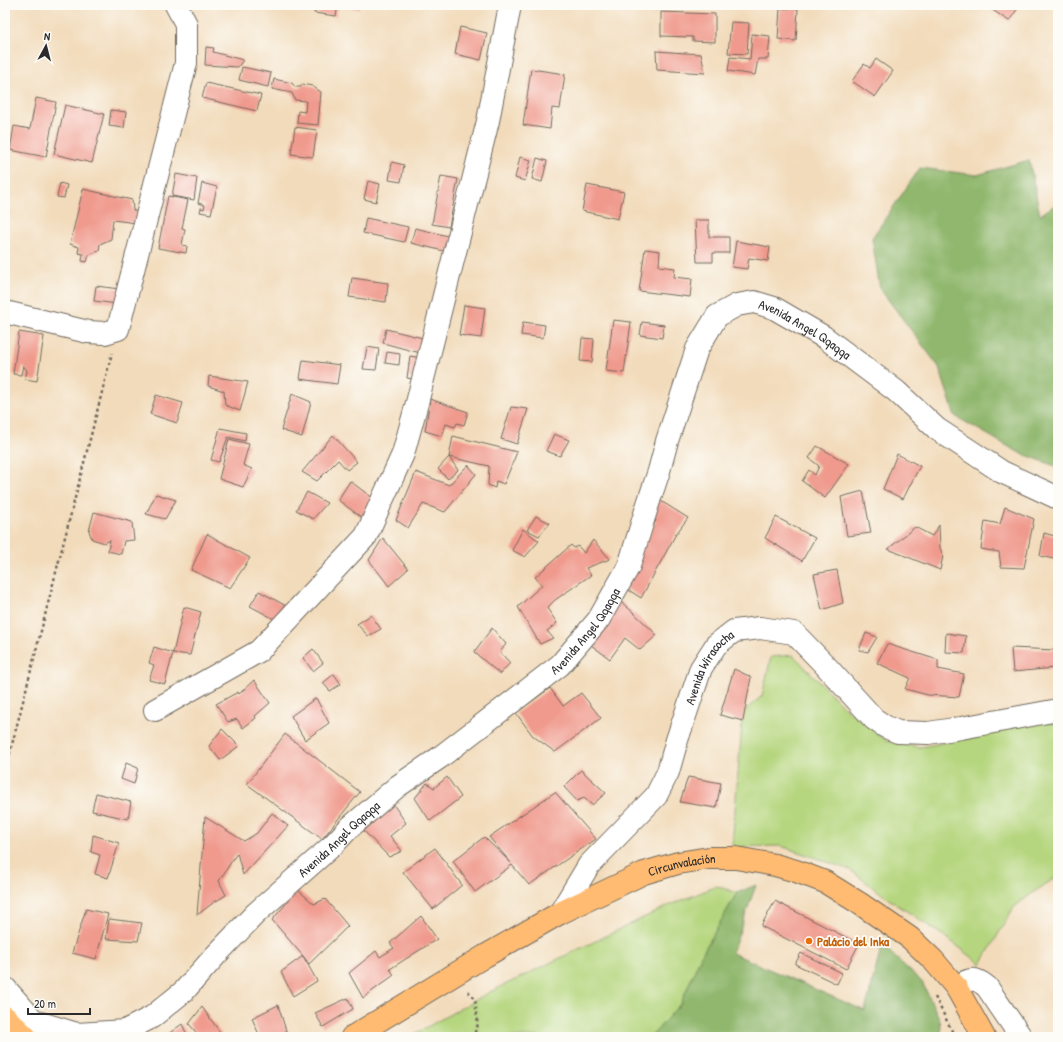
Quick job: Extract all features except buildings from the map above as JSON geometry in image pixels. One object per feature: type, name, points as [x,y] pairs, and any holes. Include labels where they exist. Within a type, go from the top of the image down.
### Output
[{"type":"highway","name":"Circunvalación","points":[[352,1037],[467,967],[560,913],[644,873],[678,863],[709,858],[736,858],[775,865],[796,871],[825,882],[859,903],[910,938],[933,960],[956,987],[984,1037]]},
{"type":"highway","points":[[5,1017],[26,1037]]},
{"type":"street","points":[[5,312],[88,332],[105,333],[118,329],[186,63],[186,24],[176,5]]},
{"type":"street","points":[[155,710],[259,651],[366,536],[403,454],[417,403],[488,121],[510,5]]},
{"type":"street","name":"Avenida Angel Qqaqqa","points":[[5,988],[34,1021],[77,1034],[125,1031],[152,1017],[184,991],[215,956],[256,914],[333,845],[348,828],[398,786],[439,758],[560,665],[599,619],[629,566],[697,349],[717,316],[737,305],[754,302],[774,308],[824,336],[896,391],[936,429],[1002,472],[1058,498]]},
{"type":"street","name":"Avenida Wiracocha","points":[[560,913],[589,865],[656,796],[668,772],[681,727],[701,668],[716,645],[734,631],[760,628],[794,633],[874,719],[886,727],[898,732],[928,733],[1058,710]]},
{"type":"street","points":[[956,987],[970,980],[974,979],[980,981],[987,987],[1021,1037]]},
{"type":"path","points":[[5,772],[118,329]]},
{"type":"path","points":[[473,1037],[478,1024],[475,1000],[468,990],[474,987]]},
{"type":"path","points":[[932,992],[955,1037]]},
{"type":"green space","points":[[1029,160],[1040,215],[1058,203],[1058,467],[1018,452],[955,416],[939,367],[880,289],[872,238],[920,168],[977,175]]},
{"type":"green space","points":[[793,655],[845,708],[887,741],[920,747],[976,737],[1030,718],[1058,725],[1058,876],[1014,907],[981,964],[947,938],[890,900],[850,870],[781,846],[732,847],[743,712],[762,696],[771,657]]},
{"type":"green space","points":[[756,885],[732,953],[865,1011],[882,945],[922,982],[940,1020],[942,1037],[651,1037],[681,1003],[701,956],[737,893]]},
{"type":"green space","points":[[717,886],[737,893],[701,956],[681,1003],[651,1037],[409,1037],[490,992],[670,905]]},
{"type":"place","name":"Palácio del Inka","points":[[809,941]]}]
